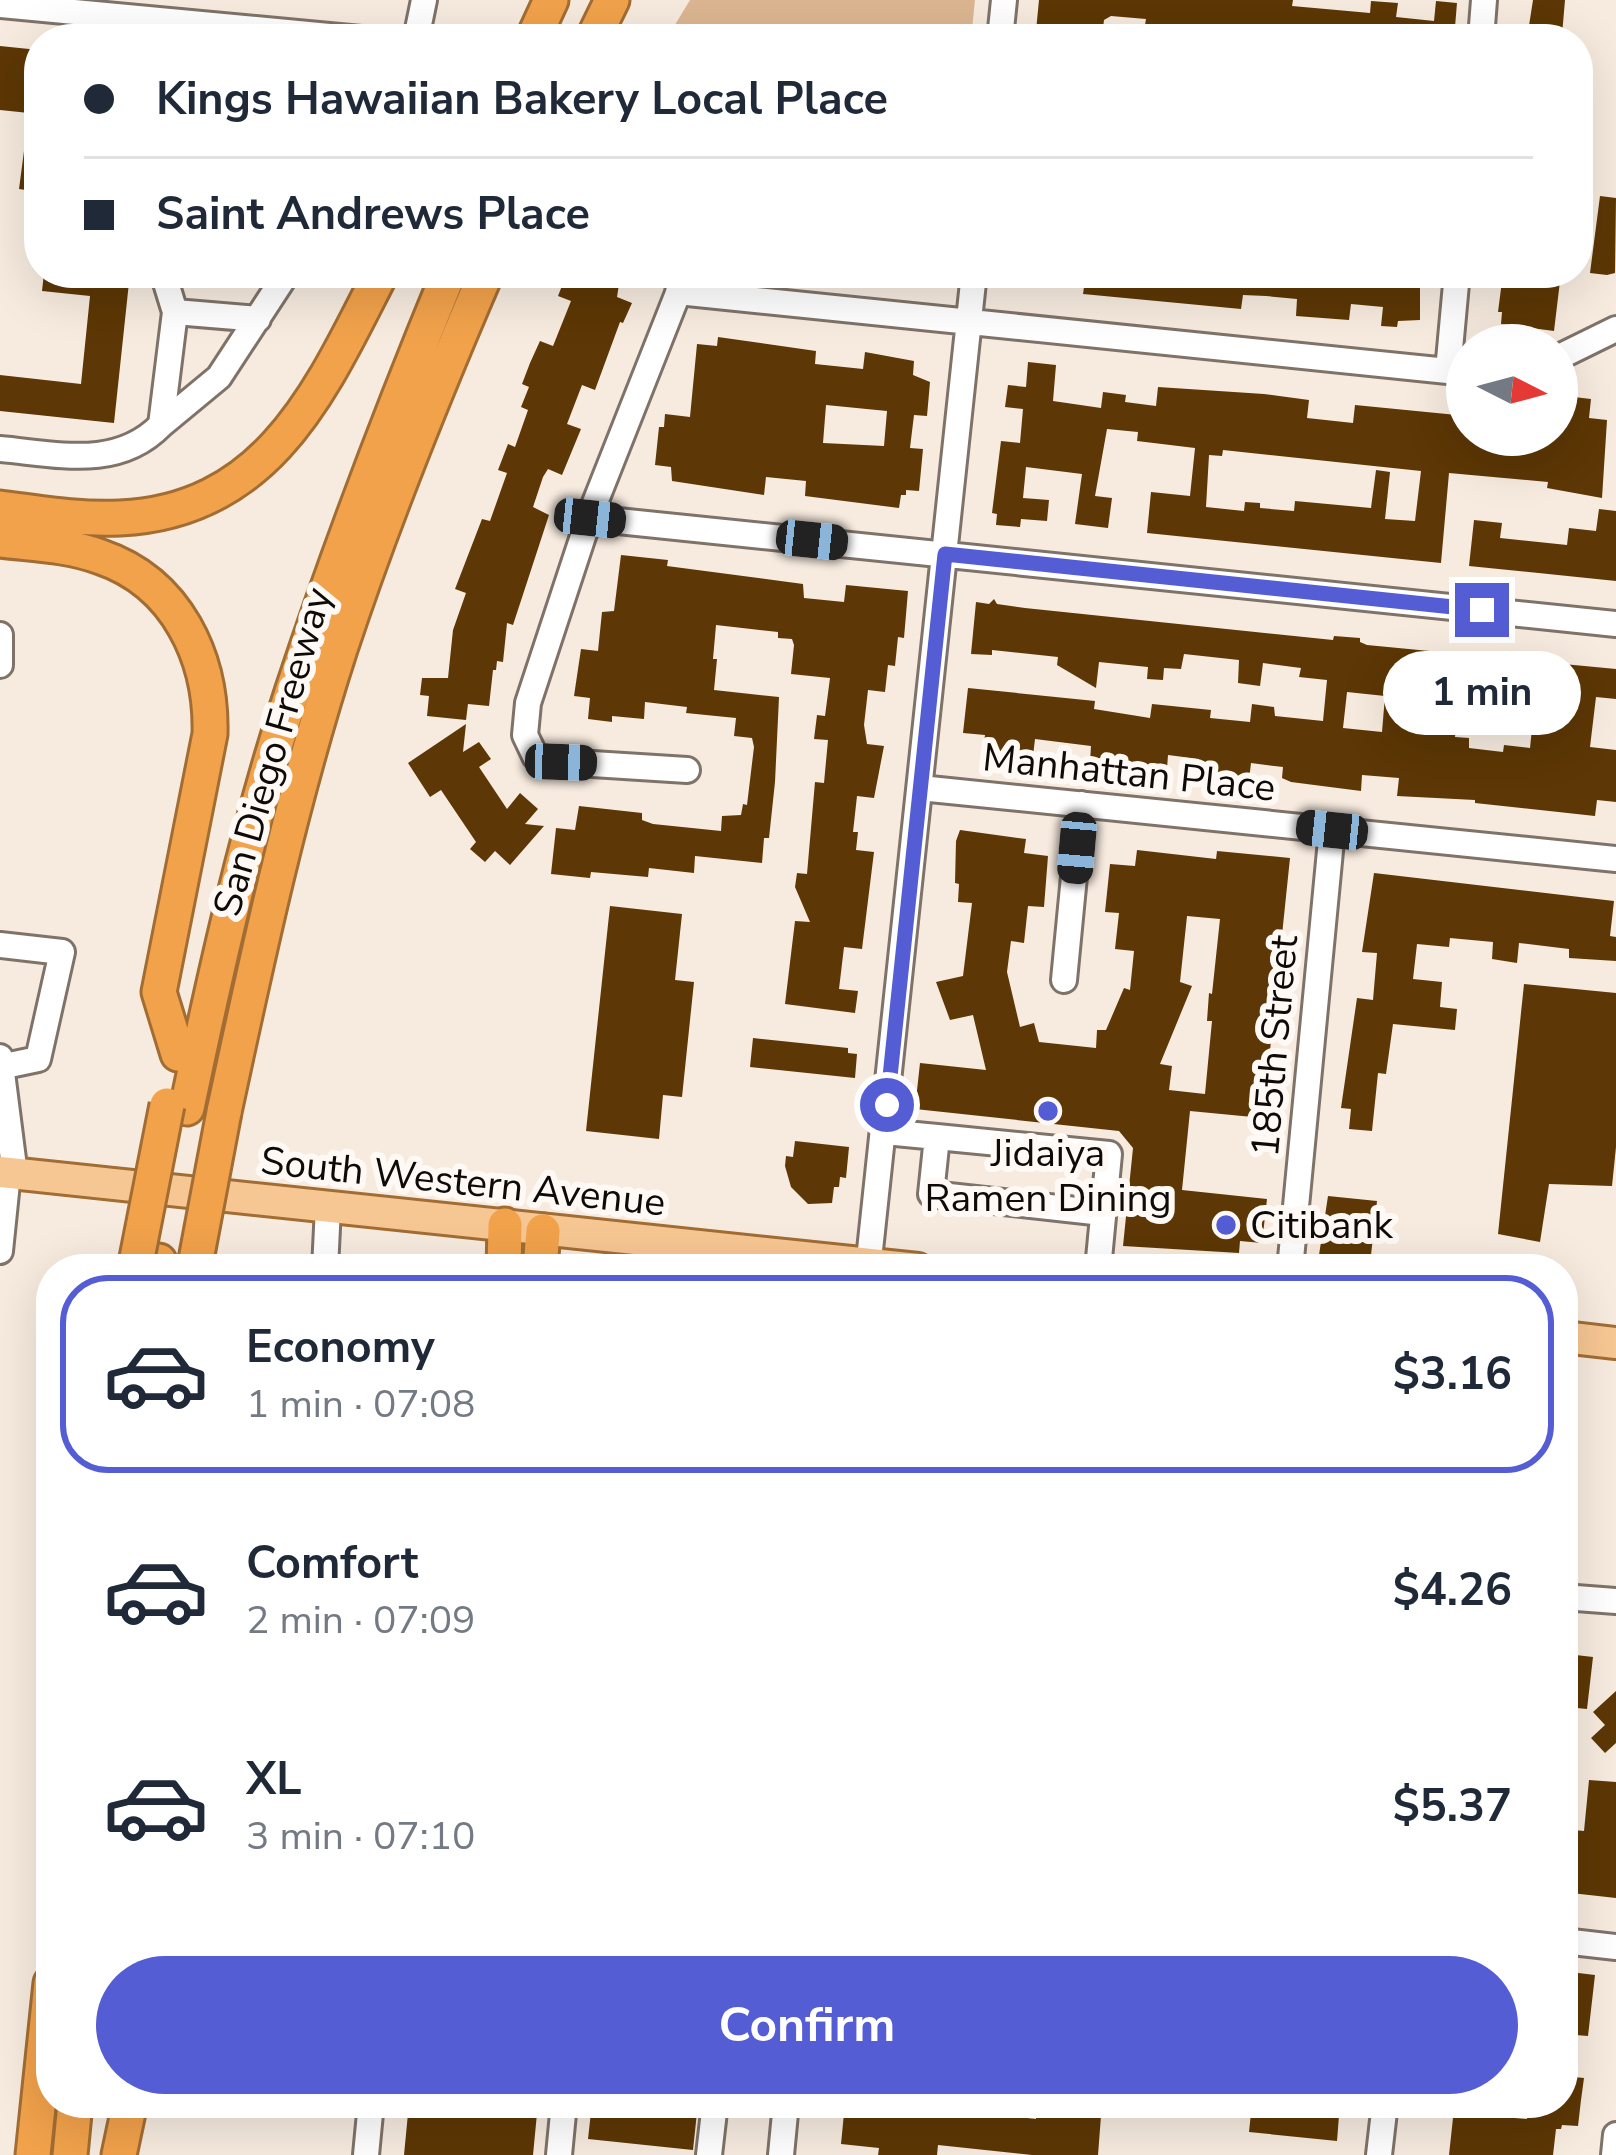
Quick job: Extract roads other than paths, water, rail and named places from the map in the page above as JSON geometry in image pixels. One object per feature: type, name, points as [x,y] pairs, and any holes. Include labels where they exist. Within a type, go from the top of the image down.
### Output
[{"type":"highway","points":[[0,508],[122,518],[190,503],[220,490],[255,467],[300,421],[373,288]]},
{"type":"highway","name":"San Diego Freeway","points":[[168,1254],[195,1109],[178,1054],[224,863],[266,713],[356,449],[419,288]]},
{"type":"highway","points":[[195,1109],[215,973],[291,696],[382,440],[443,288]]},
{"type":"highway","name":"San Diego Freeway","points":[[168,1254],[195,1109],[291,827],[340,650],[437,388],[480,288]]},
{"type":"highway","points":[[0,540],[64,547],[132,571],[172,606],[201,659],[210,700],[210,734],[159,992],[178,1054]]},
{"type":"highway","points":[[504,1254],[505,1225]]},
{"type":"highway","points":[[541,1254],[543,1231]]},
{"type":"highway","points":[[33,2155],[37,2118]]},
{"type":"highway","points":[[57,2155],[61,2118]]},
{"type":"highway","points":[[70,2155],[74,2118]]},
{"type":"highway","points":[[92,2155],[96,2118]]},
{"type":"highway","points":[[119,2155],[127,2118]]},
{"type":"main road","name":"South Western Avenue","points":[[8,1174],[505,1225],[646,1254]]},
{"type":"main road","points":[[1578,1338],[1616,1342]]},
{"type":"street","points":[[0,4],[107,24]]},
{"type":"street","points":[[161,425],[175,312],[168,288]]},
{"type":"street","points":[[0,449],[110,456],[143,441],[219,377],[278,288]]},
{"type":"street","points":[[680,288],[590,518],[528,703],[525,735],[535,756],[561,762],[687,770]]},
{"type":"street","points":[[718,288],[969,323],[1446,371]]},
{"type":"street","points":[[870,1254],[972,288]]},
{"type":"street","points":[[1457,288],[1457,324]]},
{"type":"street","points":[[175,312],[258,319]]},
{"type":"street","points":[[1578,348],[1616,329]]},
{"type":"street","points":[[590,518],[1616,624]]},
{"type":"street","points":[[0,635],[0,665]]},
{"type":"street","name":"Manhattan Place","points":[[920,788],[1616,859]]},
{"type":"street","points":[[1064,980],[1081,804]]},
{"type":"street","name":"185th Street","points":[[1291,1254],[1332,830]]},
{"type":"street","points":[[0,945],[62,952],[38,1059],[1,1063],[8,1174],[0,1251]]},
{"type":"street","points":[[885,1132],[1109,1154],[1099,1254]]},
{"type":"street","points":[[937,1137],[932,1194],[1103,1213]]},
{"type":"street","points":[[326,1254],[328,1207]]},
{"type":"street","points":[[1578,1598],[1616,1601]]},
{"type":"street","points":[[1578,1943],[1616,1947]]},
{"type":"street","points":[[366,2155],[370,2118]]},
{"type":"street","points":[[559,2155],[563,2118]]},
{"type":"street","points":[[709,2155],[714,2118]]},
{"type":"street","points":[[781,2155],[785,2118]]},
{"type":"street","points":[[1379,2155],[1383,2118]]},
{"type":"street","points":[[1614,2155],[1616,2135]]},
{"type":"place","name":"Jidaiya Ramen Dining","points":[[1048,1111]]},
{"type":"place","name":"Citibank","points":[[1226,1225]]}]
